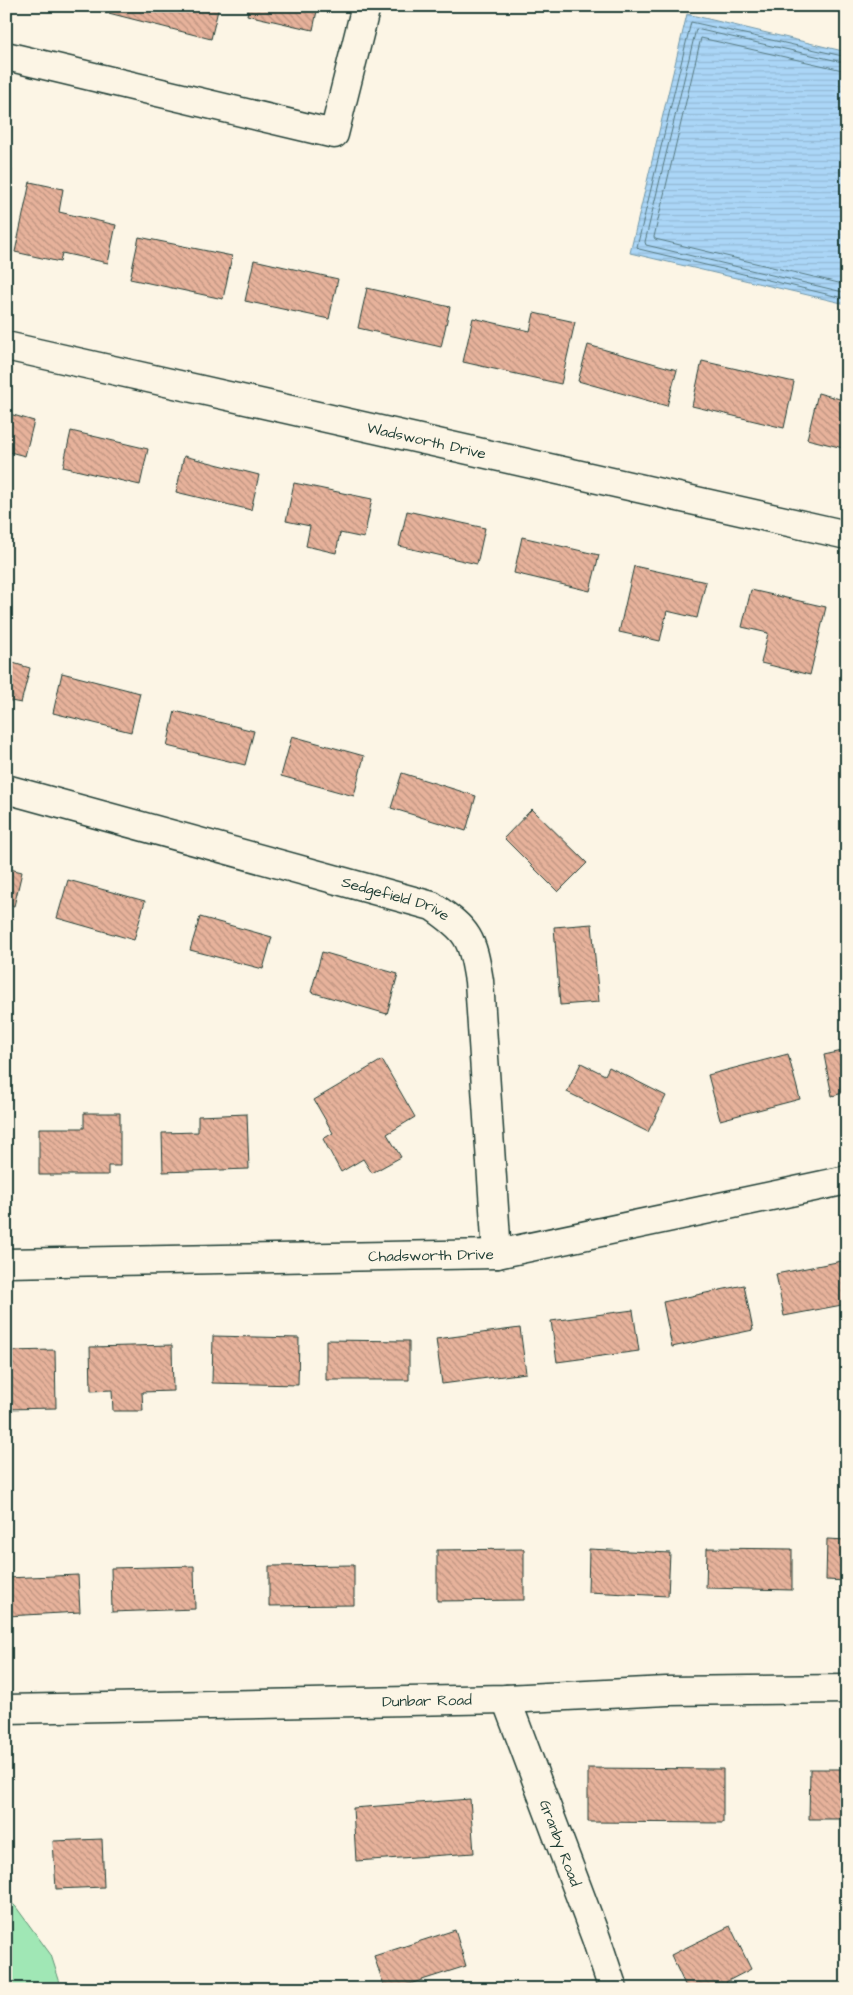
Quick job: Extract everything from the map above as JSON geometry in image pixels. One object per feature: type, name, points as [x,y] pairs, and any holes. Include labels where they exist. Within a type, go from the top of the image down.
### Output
[{"type":"street","points":[[6,56],[334,134],[366,6]]},
{"type":"street","name":"Wadsworth Drive","points":[[6,346],[847,535]]},
{"type":"street","name":"Sedgefield Drive","points":[[6,789],[423,903],[432,906],[456,922],[473,946],[479,981],[498,1254]]},
{"type":"street","name":"Chadsworth Drive","points":[[6,1263],[498,1254],[847,1180]]},
{"type":"street","name":"Dunbar Road","points":[[6,1708],[506,1699],[667,1691],[847,1689]]},
{"type":"street","name":"Granby Road","points":[[506,1699],[596,1938],[613,1989]]},
{"type":"green space","points":[[6,1897],[16,1907],[51,1955],[62,1989],[6,1989]]},
{"type":"water","points":[[687,14],[847,52],[846,304],[630,253]]},
{"type":"building","points":[[81,6],[219,6],[211,39]]},
{"type":"building","points":[[249,6],[318,6],[313,30],[247,15]]},
{"type":"building","points":[[6,169],[12,170],[6,199]]},
{"type":"building","points":[[30,182],[63,189],[59,212],[116,225],[108,263],[62,253],[60,262],[15,252]]},
{"type":"building","points":[[139,237],[232,256],[223,299],[130,279]]},
{"type":"building","points":[[254,260],[338,279],[329,319],[245,301]]},
{"type":"building","points":[[367,288],[450,307],[441,347],[358,328]]},
{"type":"building","points":[[534,313],[575,322],[561,384],[463,362],[473,318],[530,331]]},
{"type":"building","points":[[588,345],[677,370],[667,406],[578,381]]},
{"type":"building","points":[[702,361],[794,382],[784,428],[692,406]]},
{"type":"building","points":[[818,393],[847,401],[847,449],[807,439]]},
{"type":"building","points":[[6,413],[34,421],[25,456],[6,451]]},
{"type":"building","points":[[71,431],[148,449],[140,485],[63,467]]},
{"type":"building","points":[[184,456],[259,475],[251,510],[176,492]]},
{"type":"building","points":[[294,483],[372,499],[364,538],[340,533],[336,553],[306,546],[310,526],[286,521]]},
{"type":"building","points":[[407,511],[485,528],[477,564],[399,546]]},
{"type":"building","points":[[522,537],[599,555],[590,591],[514,573]]},
{"type":"building","points":[[634,566],[706,582],[697,618],[667,611],[660,641],[619,632]]},
{"type":"building","points":[[751,590],[826,607],[810,675],[761,663],[768,633],[742,627]]},
{"type":"building","points":[[6,661],[30,668],[21,703],[6,700]]},
{"type":"building","points":[[62,673],[140,693],[131,732],[53,713]]},
{"type":"building","points":[[175,711],[254,731],[245,765],[167,746]]},
{"type":"building","points":[[292,736],[364,756],[354,796],[281,776]]},
{"type":"building","points":[[402,773],[476,796],[466,831],[391,808]]},
{"type":"building","points":[[532,809],[587,863],[558,892],[504,838]]},
{"type":"building","points":[[6,868],[22,872],[14,906],[6,905]]},
{"type":"building","points":[[68,880],[145,901],[134,940],[57,918]]},
{"type":"building","points":[[200,917],[272,937],[263,969],[190,950]]},
{"type":"building","points":[[592,924],[599,1002],[560,1005],[554,927]]},
{"type":"building","points":[[322,952],[398,974],[387,1014],[311,992]]},
{"type":"building","points":[[847,1050],[847,1092],[832,1096],[824,1055]]},
{"type":"building","points":[[788,1054],[800,1099],[720,1120],[708,1075]]},
{"type":"building","points":[[382,1060],[415,1117],[387,1134],[401,1157],[372,1173],[363,1159],[341,1172],[323,1139],[333,1133],[314,1100]]},
{"type":"building","points":[[581,1063],[605,1075],[609,1067],[666,1096],[648,1132],[567,1092]]},
{"type":"building","points":[[84,1113],[120,1113],[120,1166],[108,1166],[108,1175],[39,1175],[39,1128],[84,1128]]},
{"type":"building","points":[[247,1114],[249,1169],[163,1172],[162,1133],[198,1132],[198,1116]]},
{"type":"building","points":[[6,1133],[9,1133],[8,1173],[6,1173]]},
{"type":"building","points":[[847,1260],[847,1304],[784,1316],[776,1274]]},
{"type":"building","points":[[744,1285],[753,1330],[672,1347],[663,1302]]},
{"type":"building","points":[[633,1310],[639,1351],[557,1362],[551,1321]]},
{"type":"building","points":[[520,1328],[526,1373],[442,1384],[436,1339]]},
{"type":"building","points":[[213,1336],[299,1338],[298,1385],[212,1383]]},
{"type":"building","points":[[326,1340],[409,1341],[409,1380],[326,1380]]},
{"type":"building","points":[[172,1345],[173,1391],[142,1392],[143,1411],[113,1411],[112,1390],[91,1391],[90,1347]]},
{"type":"building","points":[[55,1350],[56,1408],[6,1409],[6,1351]]},
{"type":"building","points":[[827,1539],[847,1540],[847,1581],[826,1580]]},
{"type":"building","points":[[707,1548],[792,1549],[792,1590],[706,1588]]},
{"type":"building","points":[[524,1549],[524,1600],[437,1601],[437,1550]]},
{"type":"building","points":[[589,1549],[670,1553],[668,1596],[588,1592]]},
{"type":"building","points":[[354,1565],[354,1605],[269,1606],[269,1566]]},
{"type":"building","points":[[194,1566],[195,1609],[112,1612],[111,1568]]},
{"type":"building","points":[[78,1575],[80,1612],[7,1616],[6,1578]]},
{"type":"building","points":[[588,1768],[723,1769],[723,1823],[588,1822]]},
{"type":"building","points":[[810,1769],[842,1769],[842,1774],[847,1774],[847,1819],[809,1819]]},
{"type":"building","points":[[470,1799],[474,1853],[356,1861],[353,1808]]},
{"type":"building","points":[[102,1839],[104,1887],[56,1889],[53,1841]]},
{"type":"building","points":[[730,1926],[751,1969],[726,1982],[729,1989],[687,1989],[671,1955]]},
{"type":"building","points":[[455,1930],[466,1966],[394,1989],[385,1989],[374,1956]]}]
